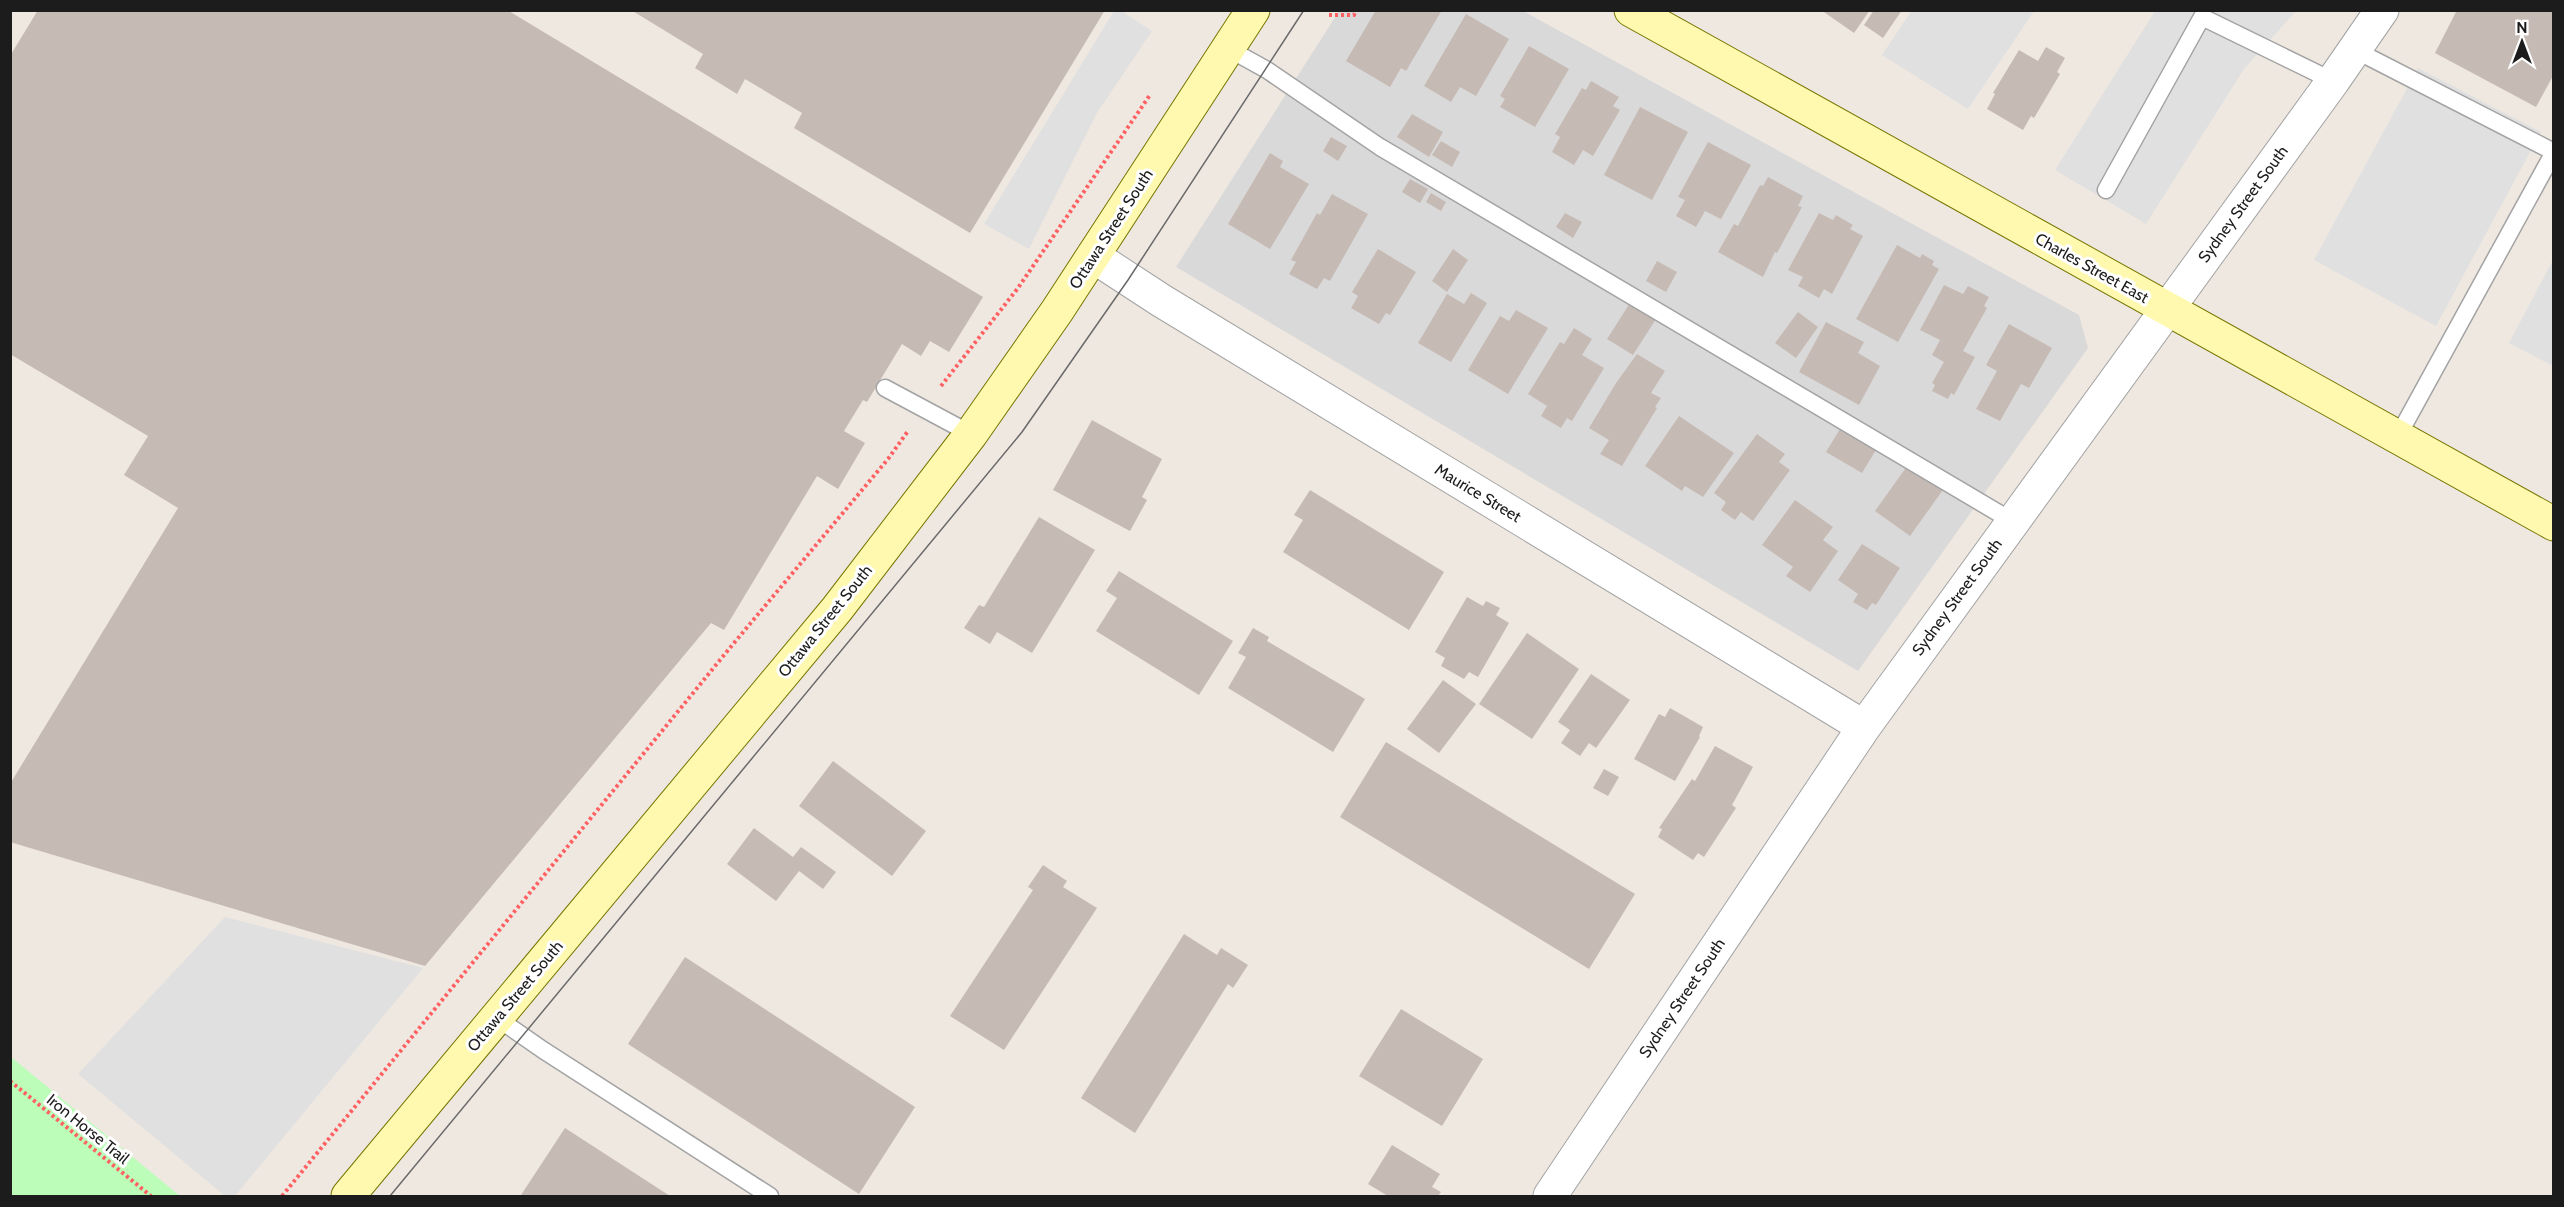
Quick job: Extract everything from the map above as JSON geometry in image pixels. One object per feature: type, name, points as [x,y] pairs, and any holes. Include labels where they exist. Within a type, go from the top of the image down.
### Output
[{"type":"main road","name":"Ottawa Street South","points":[[348,1197],[837,609],[971,434],[1093,256],[1253,10]]},
{"type":"main road","name":"Charles Street East","points":[[1631,10],[2553,524]]},
{"type":"street","name":"Sydney Street South","points":[[1550,1197],[1864,727],[2333,81],[2382,10]]},
{"type":"street","name":"Maurice Street","points":[[1093,256],[1172,307],[1864,727]]},
{"type":"lane","points":[[2106,190],[2202,17],[2333,81]]},
{"type":"lane","points":[[1229,49],[1267,70],[1380,147],[2012,521]]},
{"type":"lane","points":[[2355,50],[2553,152],[2398,436]]},
{"type":"lane","points":[[885,388],[971,434]]},
{"type":"lane","points":[[497,1018],[770,1197]]},
{"type":"path","points":[[1329,15],[1353,15],[1356,10]]},
{"type":"path","points":[[282,1197],[729,649],[888,459],[1018,288],[1156,87]]},
{"type":"path","name":"Iron Horse Trail","points":[[10,1081],[151,1197]]},
{"type":"shaded area","points":[[1912,10],[2034,11],[1968,109],[1882,55]]},
{"type":"shaded area","points":[[1114,11],[1121,11],[1152,31],[1097,113],[1029,249],[984,224]]},
{"type":"shaded area","points":[[1339,11],[1523,11],[2079,315],[2088,348],[1858,671],[1176,267]]},
{"type":"shaded area","points":[[2155,11],[2296,11],[2244,69],[2146,224],[2055,170]]},
{"type":"shaded area","points":[[2418,68],[2541,132],[2436,326],[2314,260]]},
{"type":"shaded area","points":[[2553,260],[2553,366],[2509,343]]},
{"type":"shaded area","points":[[225,917],[423,968],[235,1196],[225,1196],[78,1074]]},
{"type":"green space","points":[[11,1057],[180,1196],[11,1196]]},
{"type":"building","points":[[38,10],[507,10],[983,297],[949,352],[930,341],[921,356],[902,344],[867,402],[863,400],[844,431],[865,443],[838,489],[817,476],[724,630],[711,623],[425,966],[10,842],[10,784],[178,508],[124,475],[148,436],[10,354],[10,56]]},
{"type":"building","points":[[631,10],[1105,10],[970,233],[794,128],[802,113],[745,79],[737,94],[695,68],[703,54]]},
{"type":"building","points":[[1376,10],[1442,10],[1406,71],[1401,68],[1390,87],[1346,61]]},
{"type":"building","points":[[1821,10],[1870,10],[1854,33]]},
{"type":"building","points":[[1874,10],[1902,10],[1883,38],[1864,25]]},
{"type":"building","points":[[2457,10],[2554,10],[2554,74],[2536,107],[2435,53]]},
{"type":"building","points":[[1466,14],[1509,39],[1476,96],[1460,87],[1451,102],[1424,86]]},
{"type":"building","points":[[1529,46],[1569,69],[1535,127],[1500,107],[1505,99],[1500,96]]},
{"type":"building","points":[[2046,47],[2065,58],[2057,72],[2060,74],[2034,118],[2031,116],[2023,130],[1987,109],[1995,94],[1993,93],[2019,50],[2038,61]]},
{"type":"building","points":[[1591,81],[1619,97],[1613,106],[1620,110],[1593,156],[1583,150],[1574,165],[1552,152],[1560,137],[1555,134],[1582,88],[1586,90]]},
{"type":"building","points":[[1640,107],[1688,132],[1652,200],[1604,175]]},
{"type":"building","points":[[1412,114],[1443,132],[1429,157],[1397,137]]},
{"type":"building","points":[[1331,137],[1347,146],[1338,161],[1323,151]]},
{"type":"building","points":[[1441,141],[1460,152],[1452,167],[1432,155]]},
{"type":"building","points":[[1708,142],[1751,165],[1721,219],[1705,211],[1696,227],[1676,216],[1685,200],[1678,197]]},
{"type":"building","points":[[1270,153],[1283,161],[1280,167],[1309,184],[1270,249],[1228,224]]},
{"type":"building","points":[[1768,177],[1803,196],[1798,206],[1802,207],[1763,277],[1718,252],[1734,224],[1738,226],[1760,185],[1763,186]]},
{"type":"building","points":[[1410,179],[1428,189],[1420,203],[1402,192]]},
{"type":"building","points":[[1431,193],[1446,202],[1441,211],[1426,202]]},
{"type":"building","points":[[1332,194],[1368,214],[1330,281],[1324,278],[1317,289],[1289,274],[1296,262],[1291,260],[1317,213],[1320,215]]},
{"type":"building","points":[[1565,213],[1582,222],[1573,238],[1556,227]]},
{"type":"building","points":[[1819,213],[1833,220],[1836,215],[1853,225],[1850,229],[1863,236],[1832,294],[1824,289],[1819,298],[1798,286],[1803,277],[1788,270]]},
{"type":"building","points":[[1897,245],[1920,258],[1922,254],[1934,261],[1932,265],[1939,269],[1898,342],[1856,319]]},
{"type":"building","points":[[1378,249],[1416,272],[1390,315],[1386,313],[1379,324],[1351,308],[1358,296],[1352,292]]},
{"type":"building","points":[[1453,249],[1468,260],[1447,292],[1432,281]]},
{"type":"building","points":[[1657,261],[1677,272],[1666,292],[1646,281]]},
{"type":"building","points":[[1944,285],[1963,294],[1968,286],[1989,297],[1984,306],[1987,308],[1963,351],[1975,357],[1954,395],[1951,393],[1948,399],[1932,391],[1935,385],[1932,383],[1944,362],[1932,355],[1940,340],[1920,330]]},
{"type":"building","points":[[1471,293],[1487,303],[1451,362],[1418,343],[1447,294],[1464,304]]},
{"type":"building","points":[[1630,303],[1656,319],[1633,355],[1607,339]]},
{"type":"building","points":[[1516,310],[1548,328],[1508,394],[1468,370],[1500,316],[1509,321]]},
{"type":"building","points":[[1798,312],[1818,327],[1796,358],[1775,343]]},
{"type":"building","points":[[1826,322],[1864,342],[1858,353],[1880,366],[1859,405],[1799,372]]},
{"type":"building","points":[[2009,324],[2052,348],[2029,388],[2021,384],[2000,421],[1976,409],[1997,371],[1986,365]]},
{"type":"building","points":[[1574,328],[1592,339],[1582,355],[1604,368],[1572,421],[1567,418],[1561,428],[1541,416],[1547,406],[1528,394],[1560,342],[1564,344]]},
{"type":"building","points":[[1637,354],[1665,371],[1651,393],[1661,398],[1655,407],[1657,408],[1622,466],[1600,454],[1609,440],[1589,428],[1616,383]]},
{"type":"building","points":[[1679,416],[1734,453],[1703,497],[1685,486],[1682,491],[1645,466]]},
{"type":"building","points":[[1092,420],[1162,459],[1142,497],[1147,500],[1130,531],[1053,490]]},
{"type":"building","points":[[1843,424],[1879,445],[1862,473],[1826,452]]},
{"type":"building","points":[[1757,434],[1785,454],[1779,462],[1790,470],[1753,521],[1741,512],[1735,520],[1721,510],[1726,502],[1714,493]]},
{"type":"building","points":[[1910,462],[1945,487],[1910,536],[1875,511]]},
{"type":"building","points":[[1310,490],[1444,572],[1409,630],[1283,552],[1303,520],[1294,515]]},
{"type":"building","points":[[1795,500],[1833,527],[1823,540],[1838,551],[1810,592],[1786,576],[1793,567],[1762,545]]},
{"type":"building","points":[[1039,517],[1095,550],[1032,653],[997,632],[990,644],[964,628],[979,605],[984,607]]},
{"type":"building","points":[[1862,544],[1900,568],[1876,605],[1872,603],[1867,610],[1853,602],[1858,594],[1838,580]]},
{"type":"building","points":[[1119,571],[1233,641],[1199,695],[1096,631],[1117,598],[1106,591]]},
{"type":"building","points":[[1467,597],[1483,606],[1486,601],[1500,608],[1496,615],[1509,623],[1478,677],[1469,672],[1464,679],[1441,666],[1445,658],[1435,652]]},
{"type":"building","points":[[1253,628],[1269,637],[1267,641],[1365,699],[1333,752],[1228,688],[1246,657],[1238,653]]},
{"type":"building","points":[[1527,633],[1579,669],[1532,739],[1479,704]]},
{"type":"building","points":[[1591,674],[1630,700],[1596,748],[1589,743],[1580,756],[1561,743],[1570,730],[1558,722]]},
{"type":"building","points":[[1443,680],[1476,704],[1439,753],[1407,729]]},
{"type":"building","points":[[1670,708],[1703,727],[1700,737],[1675,781],[1634,759],[1659,714],[1665,717]]},
{"type":"building","points":[[1386,742],[1635,894],[1589,969],[1340,817]]},
{"type":"building","points":[[1715,746],[1753,767],[1732,805],[1736,808],[1704,857],[1698,853],[1693,860],[1658,837],[1662,829],[1659,828],[1692,779],[1695,781]]},
{"type":"building","points":[[833,761],[926,831],[892,876],[799,806]]},
{"type":"building","points":[[1604,769],[1619,777],[1608,796],[1593,788]]},
{"type":"building","points":[[754,828],[793,857],[801,847],[836,872],[823,889],[799,871],[776,901],[727,864]]},
{"type":"building","points":[[1043,865],[1067,881],[1063,887],[1097,908],[1004,1050],[950,1016],[1033,890],[1028,887]]},
{"type":"building","points":[[1184,934],[1217,955],[1221,948],[1248,965],[1233,988],[1228,984],[1135,1133],[1081,1098]]},
{"type":"building","points":[[685,957],[915,1107],[859,1194],[628,1044]]},
{"type":"building","points":[[1401,1009],[1483,1059],[1442,1126],[1359,1076]]},
{"type":"building","points":[[565,1128],[670,1196],[521,1195]]},
{"type":"building","points":[[1392,1145],[1440,1174],[1432,1187],[1441,1192],[1438,1196],[1388,1196],[1368,1184]]},
{"type":"tram line","points":[[390,1196],[1022,432],[1128,280],[1304,10]]}]
